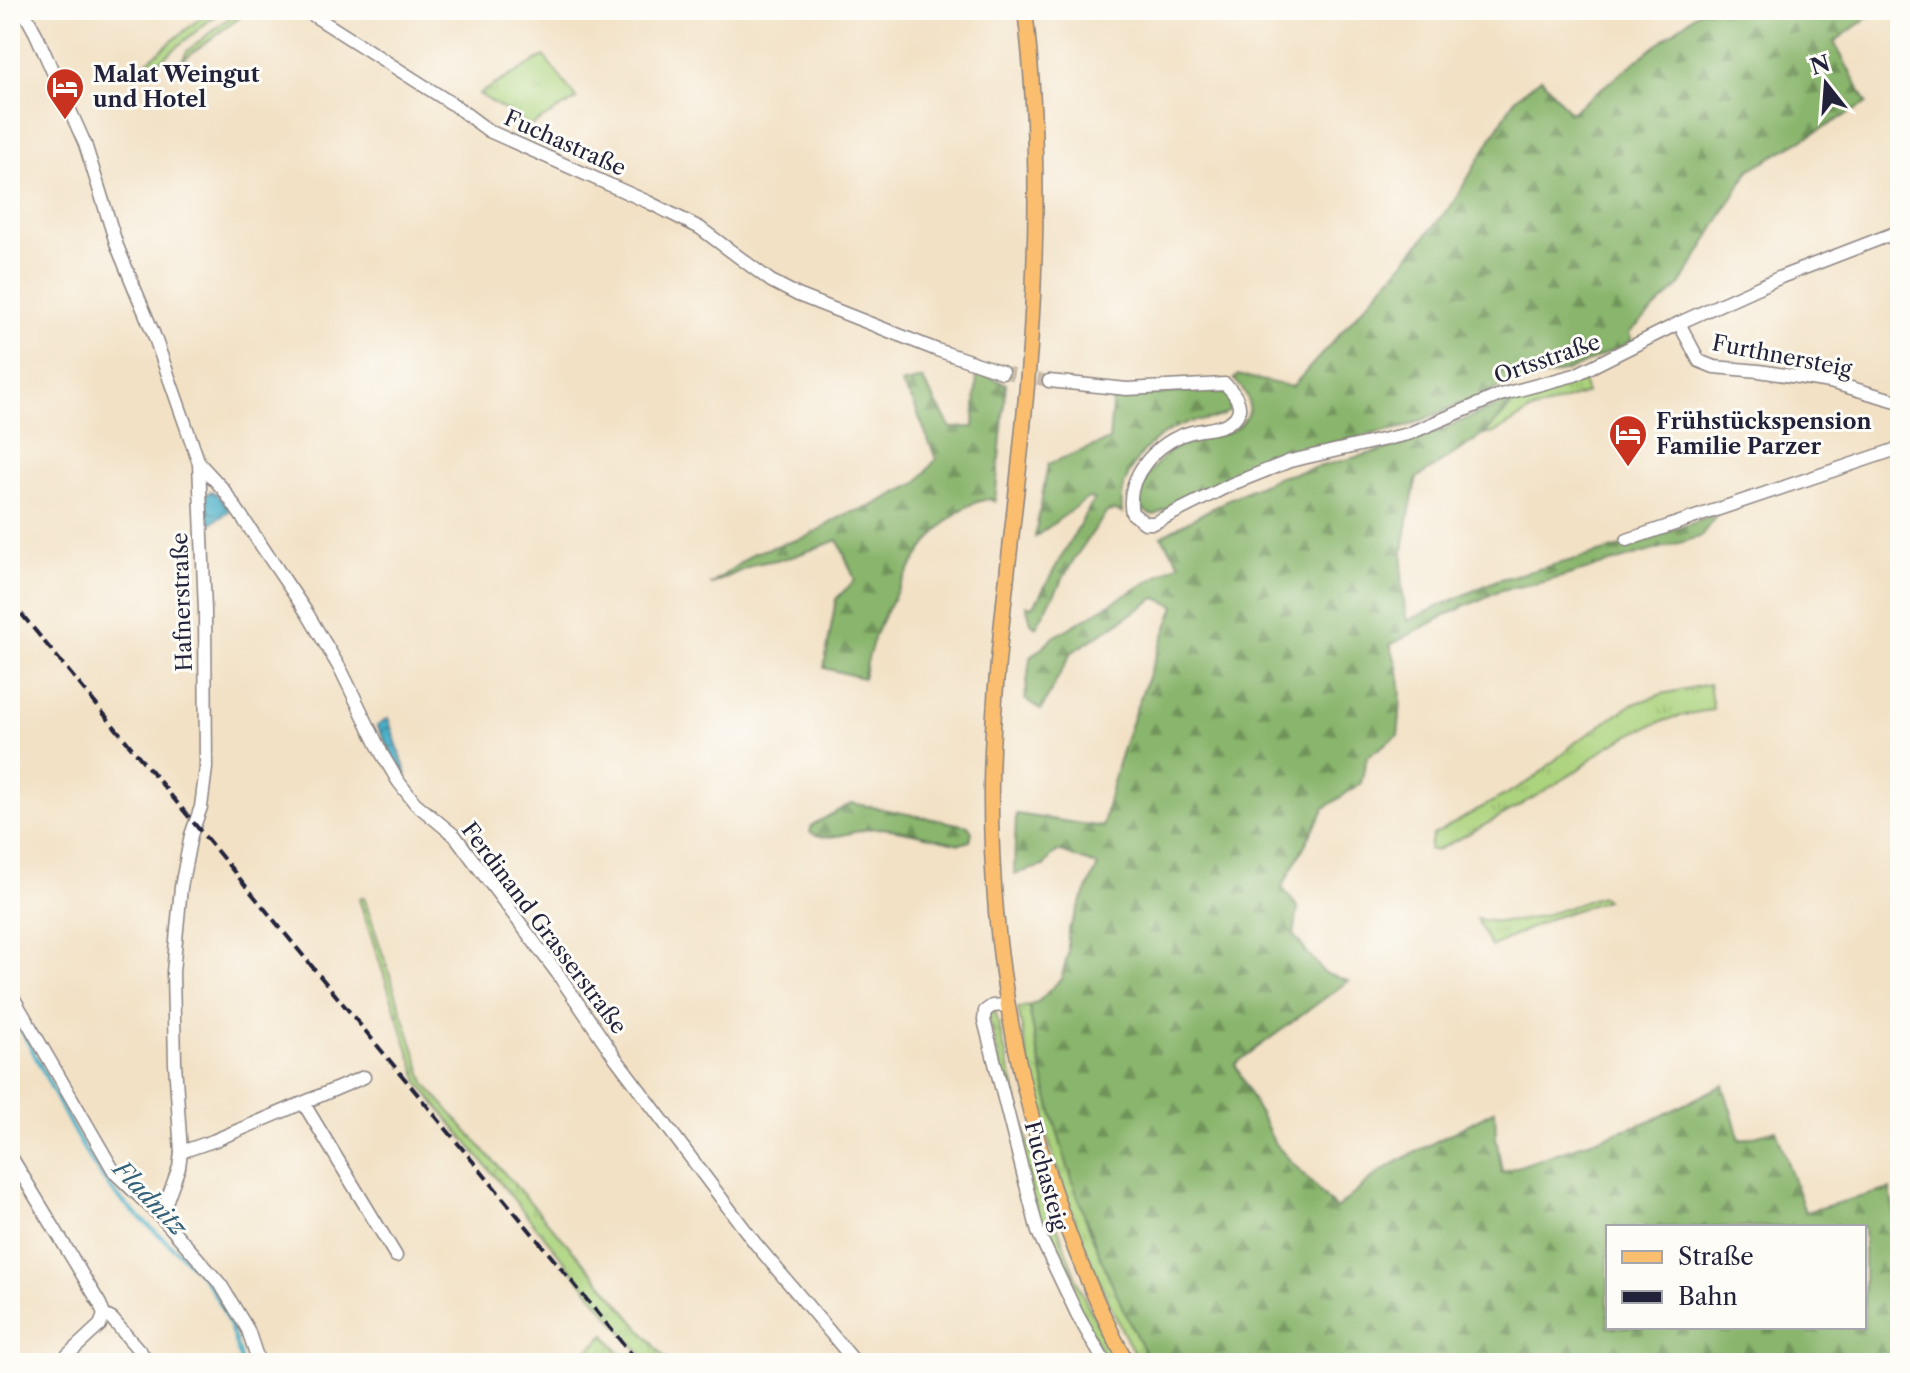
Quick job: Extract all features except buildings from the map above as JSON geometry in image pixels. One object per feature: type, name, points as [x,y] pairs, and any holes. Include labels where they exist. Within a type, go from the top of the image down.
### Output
[{"type":"main road","points":[[1025,10],[1034,119],[1034,287],[1023,437],[998,664],[991,781],[994,898],[1006,1005],[1028,1108],[1054,1195],[1087,1280],[1127,1363]]},
{"type":"street","name":"Hafnerstraße","points":[[23,10],[85,144],[117,246],[154,335],[199,463],[205,610],[206,768],[201,807],[191,835],[181,887],[173,972],[181,1152],[163,1219]]},
{"type":"street","name":"Fuchastraße","points":[[305,10],[454,105],[489,131],[634,195],[700,228],[771,281],[798,295],[937,350],[1002,372]]},
{"type":"street","name":"Ortsstraße","points":[[1049,381],[1127,389],[1225,384],[1237,395],[1240,405],[1238,414],[1230,423],[1190,432],[1171,440],[1155,453],[1137,477],[1129,500],[1132,513],[1145,523],[1154,523],[1232,484],[1290,461],[1408,434],[1500,395],[1575,375],[1781,277],[1900,231]]},
{"type":"street","name":"Furthnersteig","points":[[1679,323],[1699,361],[1714,367],[1830,382],[1900,402]]},
{"type":"street","points":[[1627,540],[1900,448]]},
{"type":"street","name":"Ferdinand Grasserstraße","points":[[199,463],[223,489],[307,613],[342,672],[398,781],[415,803],[455,836],[558,974],[614,1056],[755,1243],[856,1363]]},
{"type":"street","points":[[10,992],[110,1165],[199,1258],[227,1293],[248,1330],[259,1363]]},
{"type":"street","name":"Fuchasteig","points":[[1006,1005],[992,1006],[985,1011],[984,1020],[1035,1222],[1078,1316],[1105,1363]]},
{"type":"street","points":[[181,1152],[364,1077]]},
{"type":"street","points":[[304,1104],[396,1256]]},
{"type":"street","points":[[10,1155],[104,1315],[100,1325],[59,1363]]},
{"type":"street","points":[[104,1315],[112,1319],[150,1363]]},
{"type":"green space","points":[[210,10],[222,10],[150,69],[144,64]]},
{"type":"green space","points":[[239,10],[250,10],[182,60],[187,51]]},
{"type":"green space","points":[[1701,10],[1878,10],[1834,42],[1867,103],[1749,170],[1681,284],[1629,333],[1632,341],[1571,370],[1497,389],[1405,427],[1310,448],[1268,461],[1227,477],[1155,515],[1140,506],[1139,496],[1145,481],[1166,455],[1183,444],[1229,432],[1242,424],[1249,406],[1244,391],[1234,379],[1238,375],[1292,387],[1453,203],[1515,99],[1541,78],[1570,113]]},
{"type":"green space","points":[[544,56],[577,99],[530,126],[479,94]]},
{"type":"green space","points":[[977,372],[1006,384],[995,502],[992,499],[973,504],[955,515],[922,550],[877,630],[863,678],[824,668],[836,599],[855,580],[838,540],[792,557],[755,564],[710,585],[754,553],[806,537],[846,514],[870,507],[917,483],[936,459],[913,402],[901,384],[922,379],[951,428],[974,427]]},
{"type":"green space","points":[[1584,379],[1586,393],[1529,412],[1495,433],[1484,435],[1512,405],[1512,399]]},
{"type":"green space","points":[[1223,390],[1230,398],[1229,411],[1219,417],[1173,429],[1149,446],[1131,470],[1125,484],[1122,513],[1115,510],[1107,512],[1074,559],[1036,627],[1031,623],[1026,605],[1031,607],[1035,604],[1094,499],[1088,498],[1035,537],[1048,464],[1109,440],[1113,396]]},
{"type":"green space","points":[[1512,399],[1512,405],[1483,435],[1417,478],[1402,566],[1407,621],[1497,580],[1625,546],[1717,515],[1700,537],[1544,582],[1501,590],[1390,645],[1400,689],[1398,735],[1367,757],[1361,783],[1325,808],[1282,887],[1298,908],[1294,936],[1324,973],[1348,981],[1235,1064],[1275,1144],[1336,1209],[1382,1170],[1495,1110],[1502,1172],[1655,1119],[1723,1085],[1740,1140],[1776,1130],[1805,1212],[1890,1189],[1900,1252],[1900,1360],[1894,1363],[1150,1363],[1109,1278],[1075,1189],[1048,1099],[1029,1006],[1039,1001],[1061,979],[1068,954],[1068,931],[1098,866],[1059,851],[1044,866],[1014,874],[1016,814],[1103,827],[1124,743],[1175,606],[1156,598],[1071,653],[1041,710],[1025,699],[1030,658],[1052,638],[1180,563],[1161,536],[1229,499],[1276,478],[1410,443]]},
{"type":"green space","points":[[1709,684],[1713,710],[1672,718],[1634,733],[1516,807],[1435,851],[1429,849],[1433,835],[1533,779],[1576,742],[1631,705],[1662,694]]},
{"type":"green space","points":[[852,803],[968,826],[972,832],[970,841],[960,844],[878,828],[826,837],[810,832],[812,825]]},
{"type":"green space","points":[[1601,896],[1606,900],[1549,919],[1491,947],[1476,918],[1507,922],[1523,920]]},
{"type":"green space","points":[[364,897],[426,1085],[669,1363],[648,1363],[420,1085],[359,899]]},
{"type":"green space","points":[[1029,1006],[1048,1098],[1076,1189],[1110,1278],[1150,1363],[1139,1363],[1117,1321],[1064,1190],[1038,1100],[1018,1008]]},
{"type":"green space","points":[[995,1010],[1030,1152],[1078,1284],[1116,1363],[1107,1363],[1041,1231],[988,1013]]},
{"type":"green space","points":[[605,1335],[628,1363],[574,1363]]},
{"type":"water","points":[[211,491],[230,511],[207,526],[206,495]]},
{"type":"water","points":[[388,718],[407,775],[395,761],[377,725]]},
{"type":"waterway","name":"Fladnitz","points":[[10,1012],[100,1174],[111,1189],[192,1265],[211,1288],[227,1319],[241,1363]]},
{"type":"tunnel","points":[[1002,372],[1049,381]]},
{"type":"railway","points":[[10,600],[639,1363]]},
{"type":"place","name":"Malat Weingut und Hotel","points":[[65,121]]},
{"type":"place","name":"Frühstückspension Familie Parzer","points":[[1628,468]]}]
